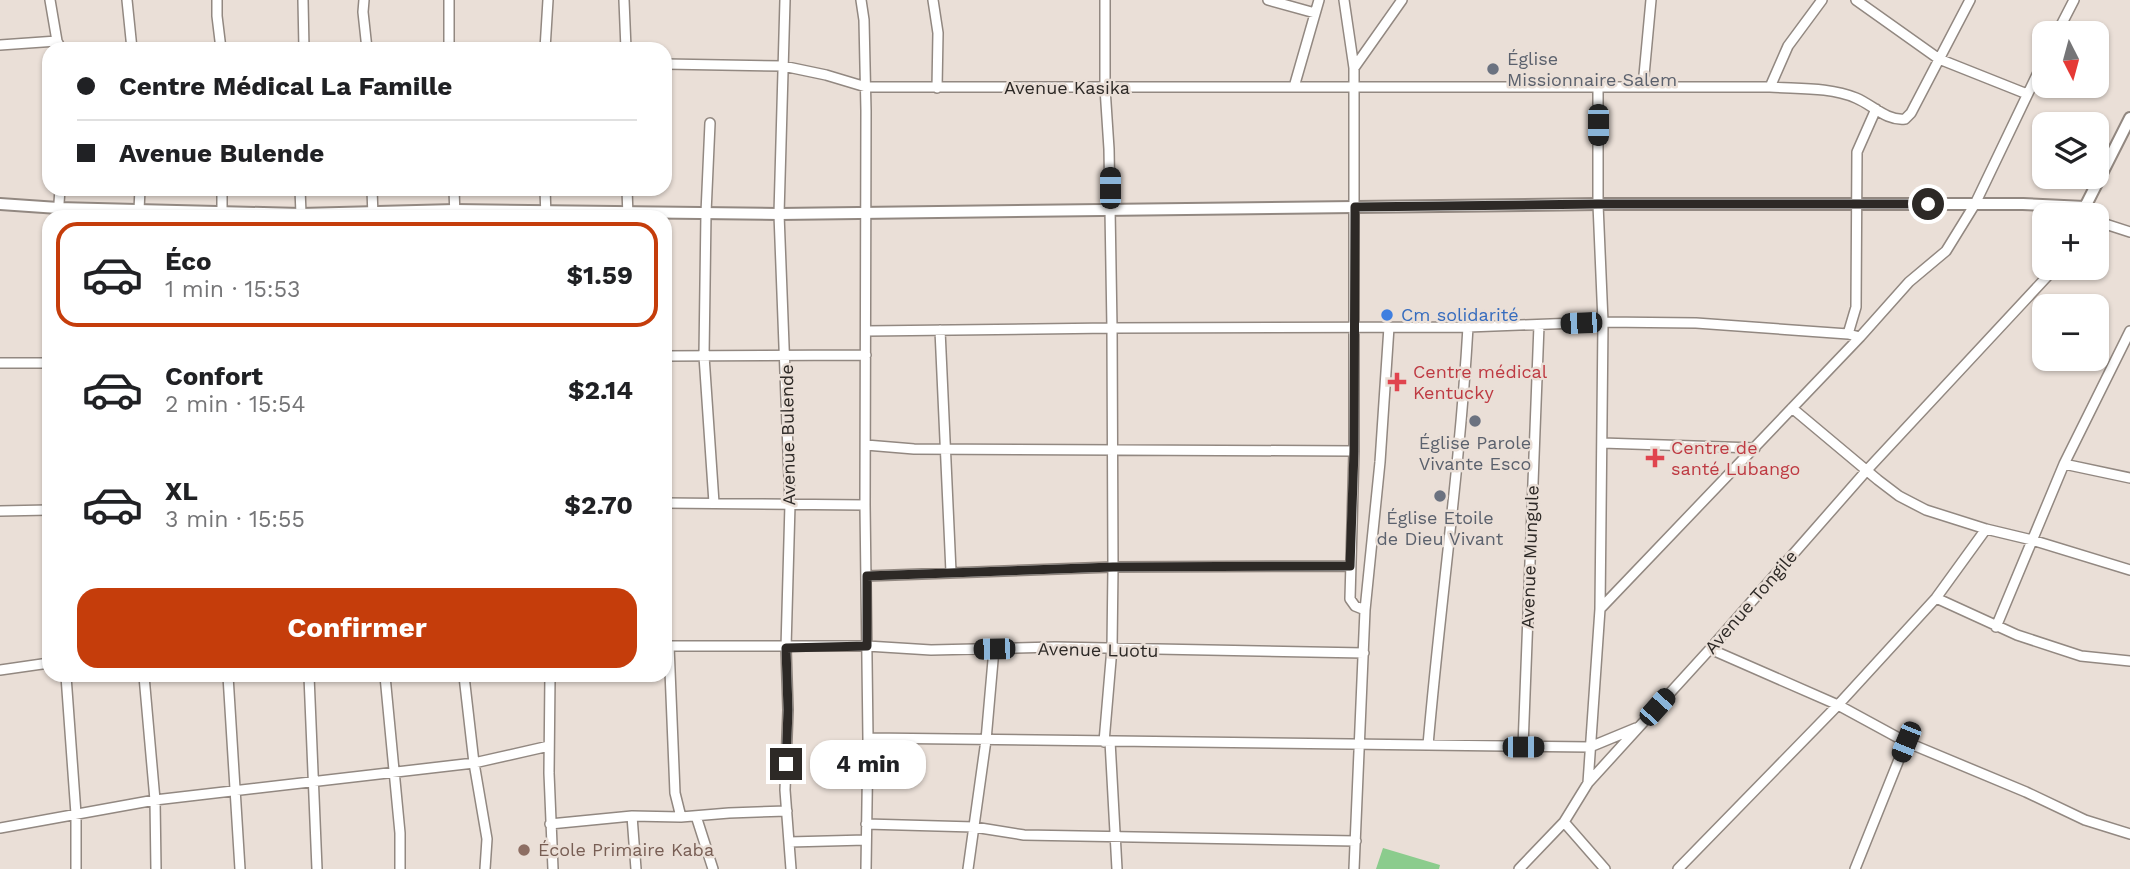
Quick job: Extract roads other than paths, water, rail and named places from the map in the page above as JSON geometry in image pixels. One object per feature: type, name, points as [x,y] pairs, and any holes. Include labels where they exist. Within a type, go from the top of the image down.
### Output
[{"type":"street","points":[[50,0],[58,42]]},
{"type":"street","points":[[127,0],[131,42]]},
{"type":"street","points":[[217,0],[216,16],[220,42]]},
{"type":"street","points":[[303,0],[304,42]]},
{"type":"street","points":[[364,0],[366,42]]},
{"type":"street","points":[[449,0],[449,42]]},
{"type":"street","points":[[545,42],[548,0]]},
{"type":"street","points":[[624,0],[626,42]]},
{"type":"street","name":"Avenue Bulende","points":[[785,0],[779,214],[790,504],[786,648],[790,869]]},
{"type":"street","points":[[861,0],[866,87],[866,869]]},
{"type":"street","points":[[933,0],[938,33],[937,88]]},
{"type":"street","points":[[1105,0],[1112,328],[1113,567],[1107,741],[1117,869]]},
{"type":"street","points":[[1268,0],[1315,13]]},
{"type":"street","points":[[1294,87],[1319,0]]},
{"type":"street","points":[[1344,0],[1354,68],[1354,451],[1350,599],[1355,606],[1365,610]]},
{"type":"street","points":[[1354,68],[1402,0]]},
{"type":"street","points":[[1770,87],[1788,46],[1822,0]]},
{"type":"street","points":[[1856,0],[1939,59],[2028,94]]},
{"type":"street","points":[[1939,59],[1970,0]]},
{"type":"street","points":[[2063,21],[2074,0]]},
{"type":"street","points":[[1643,86],[1647,1]]},
{"type":"street","points":[[0,45],[42,45]]},
{"type":"street","name":"Avenue Kasika","points":[[672,64],[783,66],[866,87],[1770,87],[1845,94],[1858,98],[1891,118],[1905,119],[1911,113],[1939,59]]},
{"type":"street","points":[[1600,610],[1909,282],[1946,251],[1975,204],[2032,86]]},
{"type":"street","points":[[1588,783],[1600,610],[1603,322],[1598,204],[1598,87]]},
{"type":"street","points":[[1848,334],[1856,307],[1857,152],[1875,109]]},
{"type":"street","points":[[2088,203],[2130,118]]},
{"type":"street","points":[[710,123],[704,356],[714,503]]},
{"type":"street","points":[[139,210],[140,196]]},
{"type":"street","points":[[0,204],[42,211]]},
{"type":"street","points":[[672,213],[1598,204],[1975,204],[2032,208]]},
{"type":"street","points":[[2109,225],[2130,232]]},
{"type":"street","name":"Avenue Tongile","points":[[868,738],[1590,747],[1640,726],[1867,470],[2044,280]]},
{"type":"street","points":[[867,331],[1468,327],[1603,322],[1696,323],[1860,337]]},
{"type":"street","name":"Avenue Mungule","points":[[1523,747],[1539,325]]},
{"type":"street","points":[[1354,869],[1365,610],[1380,462],[1389,327]]},
{"type":"street","points":[[1428,745],[1462,430],[1468,327]]},
{"type":"street","points":[[940,330],[951,572]]},
{"type":"street","points":[[1996,627],[2064,464],[2130,331]]},
{"type":"street","points":[[2120,350],[2130,354]]},
{"type":"street","points":[[672,356],[866,355]]},
{"type":"street","points":[[0,363],[42,363]]},
{"type":"street","points":[[1791,408],[1899,496],[1926,510],[1986,530],[2032,540],[2130,570]]},
{"type":"street","points":[[1602,443],[1755,448]]},
{"type":"street","points":[[866,445],[946,450],[1354,451]]},
{"type":"street","points":[[2064,464],[2130,478]]},
{"type":"street","points":[[672,503],[865,505]]},
{"type":"street","points":[[0,511],[42,510]]},
{"type":"street","points":[[1678,869],[1838,705],[1936,598],[1986,530]]},
{"type":"street","points":[[867,576],[1113,567],[1350,566]]},
{"type":"street","points":[[1936,598],[1996,627],[2081,656],[2130,661]]},
{"type":"street","name":"Avenue Luotu","points":[[672,646],[867,646],[931,650],[1112,648],[1364,653]]},
{"type":"street","points":[[968,869],[986,740],[994,649]]},
{"type":"street","points":[[1710,649],[1838,705],[1906,742],[2085,820],[2130,834]]},
{"type":"street","points":[[0,670],[42,664]]},
{"type":"street","points":[[66,682],[76,814],[76,869]]},
{"type":"street","points":[[145,682],[155,800],[156,869]]},
{"type":"street","points":[[228,682],[240,869]]},
{"type":"street","points":[[309,682],[317,869]]},
{"type":"street","points":[[386,682],[400,833],[400,869]]},
{"type":"street","points":[[465,682],[486,839],[485,869]]},
{"type":"street","points":[[550,682],[550,824],[553,869]]},
{"type":"street","points":[[669,682],[675,793],[681,817]]},
{"type":"street","points":[[1519,869],[1564,822],[1588,783],[1640,726]]},
{"type":"street","points":[[1855,869],[1906,742]]},
{"type":"street","points":[[0,828],[155,800],[474,763],[549,746]]},
{"type":"street","points":[[550,824],[632,816],[681,817],[787,811]]},
{"type":"street","points":[[632,816],[636,869]]},
{"type":"street","points":[[696,816],[713,869]]},
{"type":"street","points":[[1564,822],[1605,869]]},
{"type":"street","points":[[866,824],[974,827],[1024,835],[1356,841]]},
{"type":"street","points":[[789,842],[866,840]]},
{"type":"place","name":"Église Missionnaire Salem","points":[[1493,69]]},
{"type":"place","name":"Cm solidarité","points":[[1387,315]]},
{"type":"place","name":"Centre médical Kentucky","points":[[1397,382]]},
{"type":"place","name":"Église Parole Vivante Esco","points":[[1475,421]]},
{"type":"place","name":"Centre de santé Lubango","points":[[1655,458]]},
{"type":"place","name":"Église Etoile de Dieu Vivant","points":[[1440,496]]},
{"type":"place","name":"École Primaire Kaba","points":[[524,850]]}]
